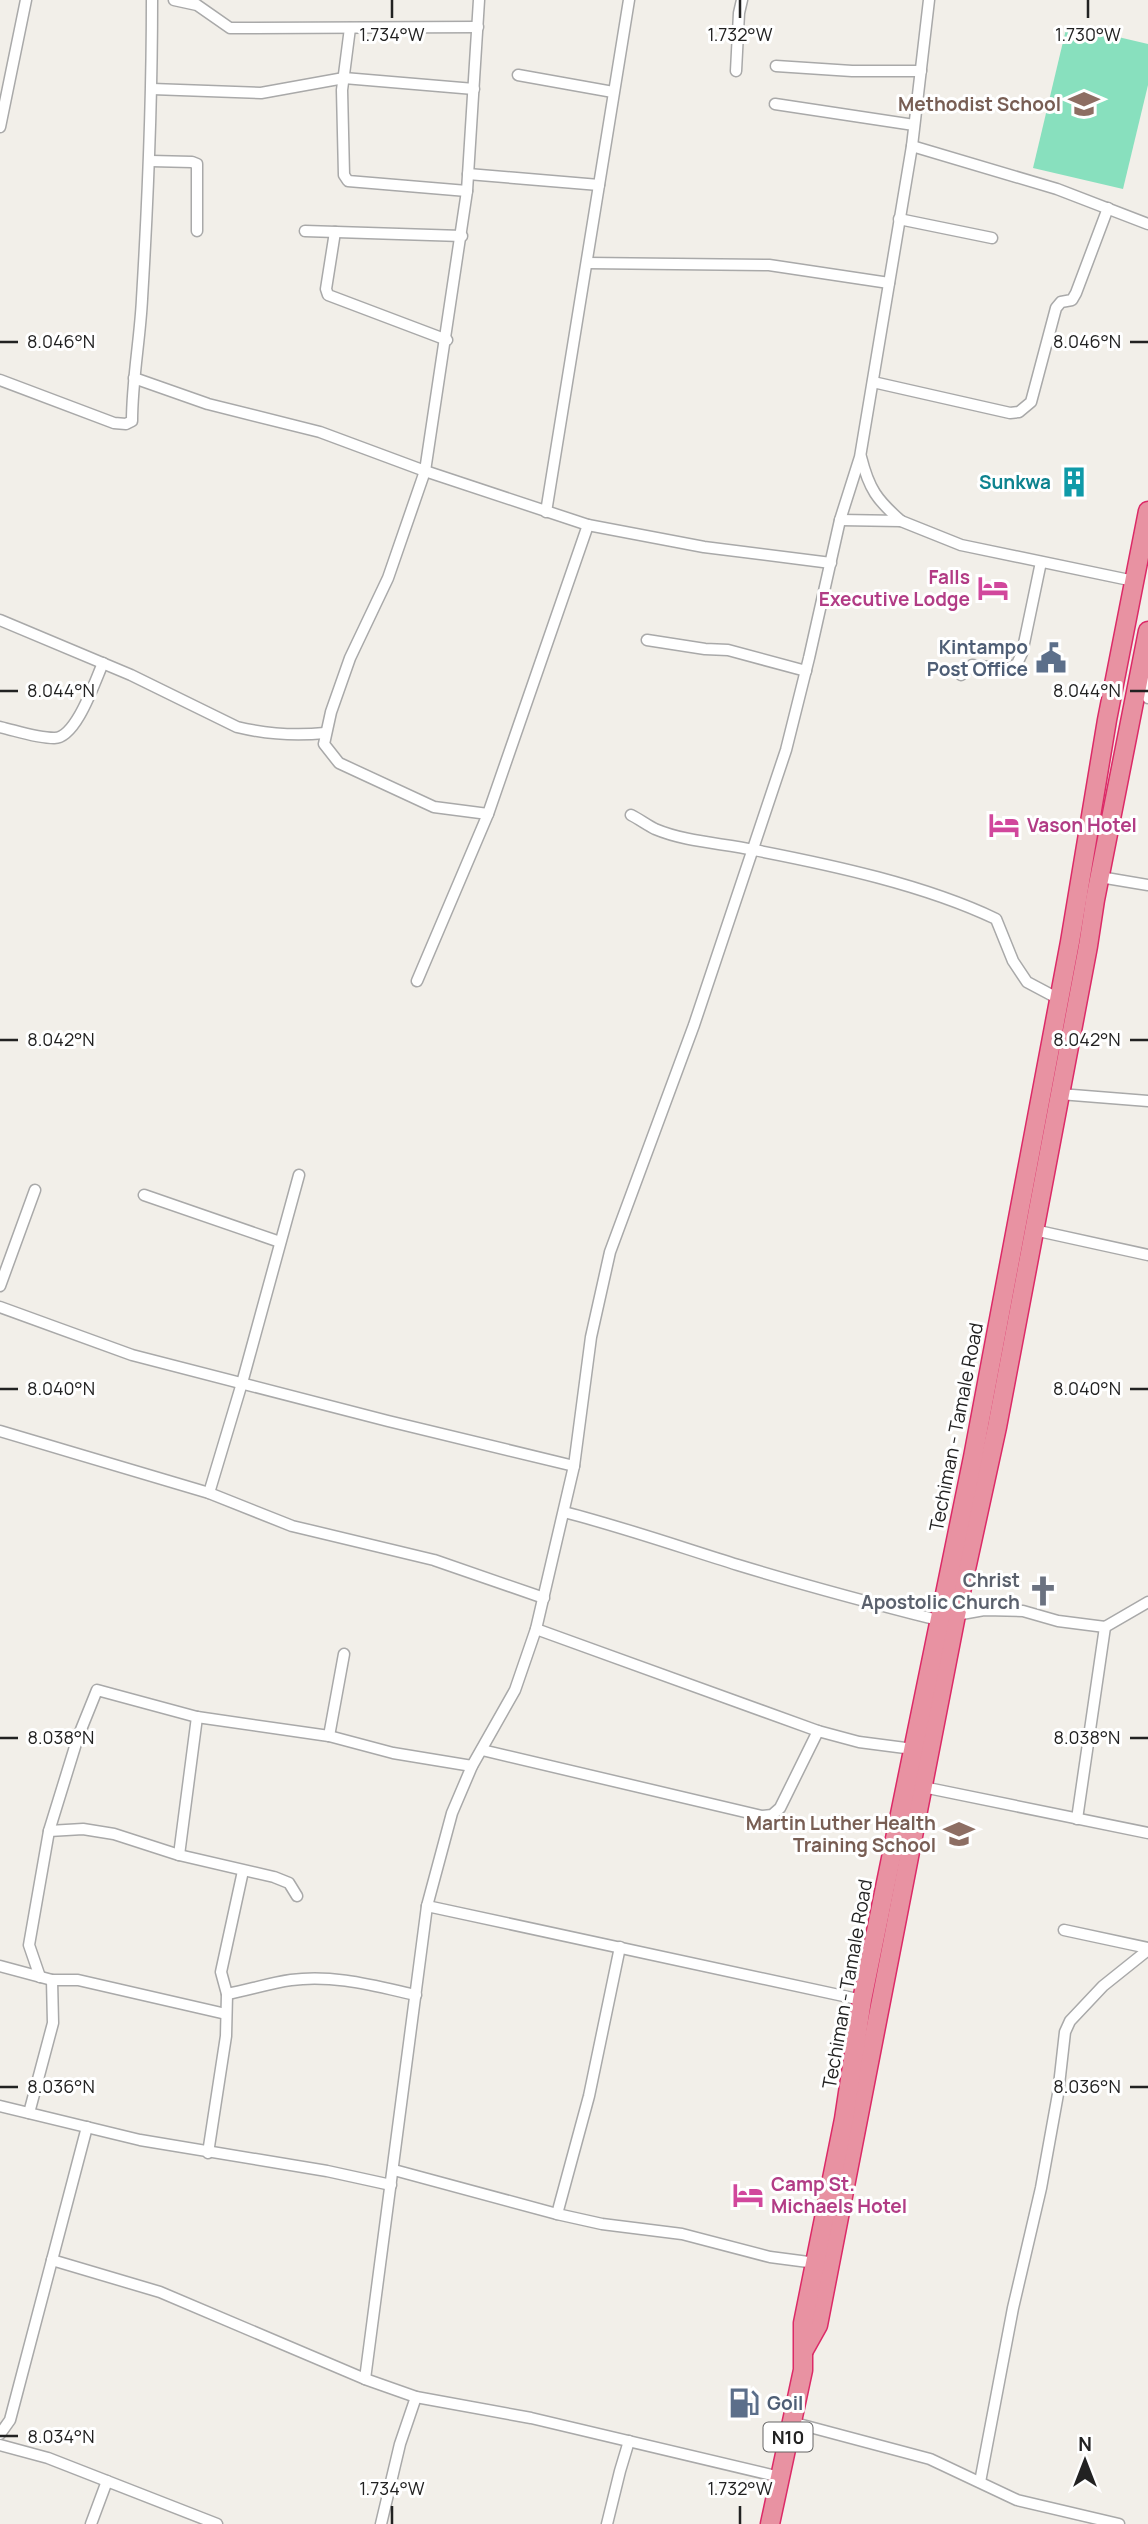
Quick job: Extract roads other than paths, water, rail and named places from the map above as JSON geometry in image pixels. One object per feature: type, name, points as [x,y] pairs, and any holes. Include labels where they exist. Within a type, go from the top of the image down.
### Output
[{"type":"highway","name":"Techiman - Tamale Road","points":[[770,2524],[803,2370],[803,2323],[844,2119],[862,2000],[973,1457],[1070,942],[1107,720],[1141,582],[1148,511]]},
{"type":"highway","name":"Techiman - Tamale Road","points":[[804,2350],[818,2325],[956,1615],[997,1427],[1148,631]]},
{"type":"street","points":[[0,127],[26,0]]},
{"type":"street","points":[[0,380],[114,423],[126,424],[132,421],[134,378],[140,343],[151,161],[152,0]]},
{"type":"street","points":[[173,0],[197,5],[230,28],[478,27]]},
{"type":"street","points":[[479,0],[462,236],[425,471],[388,578],[350,658],[325,733],[324,744],[339,763],[434,807],[488,814]]},
{"type":"street","points":[[546,512],[629,0]]},
{"type":"street","points":[[736,71],[741,0]]},
{"type":"street","points":[[365,2379],[427,1906],[452,1812],[472,1766],[515,1690],[536,1629],[574,1465],[591,1337],[610,1252],[694,1025],[786,750],[840,520],[860,457],[912,146],[929,0]]},
{"type":"street","points":[[350,28],[342,90],[344,175],[348,181],[467,191]]},
{"type":"street","points":[[776,66],[852,71],[921,71]]},
{"type":"street","points":[[518,75],[613,92]]},
{"type":"street","points":[[152,89],[261,93],[344,78],[474,89]]},
{"type":"street","points":[[775,104],[914,125]]},
{"type":"street","points":[[912,146],[1057,189],[1148,225]]},
{"type":"street","points":[[151,161],[197,164],[197,231]]},
{"type":"street","points":[[468,174],[599,185]]},
{"type":"street","points":[[873,382],[1010,413],[1025,409],[1031,401],[1056,309],[1061,302],[1072,300],[1076,293],[1108,208]]},
{"type":"street","points":[[899,219],[992,238]]},
{"type":"street","points":[[305,231],[462,236]]},
{"type":"street","points":[[335,232],[326,289],[328,295],[447,340]]},
{"type":"street","points":[[586,263],[769,265],[889,283]]},
{"type":"street","points":[[134,378],[208,404],[320,432],[588,526],[704,547],[831,563]]},
{"type":"street","points":[[860,457],[867,481],[877,499],[901,521],[961,545],[1141,582]]},
{"type":"street","points":[[840,520],[901,521]]},
{"type":"street","points":[[417,981],[488,814],[588,526]]},
{"type":"street","points":[[961,675],[972,665],[1006,669],[1017,664],[1022,653],[1041,562]]},
{"type":"street","points":[[0,620],[103,663],[237,727],[256,732],[297,736],[325,733]]},
{"type":"street","points":[[647,640],[728,650],[806,671]]},
{"type":"street","points":[[1143,659],[1148,698]]},
{"type":"street","points":[[0,727],[56,739],[65,736],[76,723],[103,663]]},
{"type":"street","points":[[631,815],[654,828],[694,840],[754,849],[959,901],[996,919],[1013,961],[1027,982],[1059,999]]},
{"type":"street","points":[[1100,877],[1148,885]]},
{"type":"street","points":[[1060,1094],[1148,1101]]},
{"type":"street","points":[[209,1493],[299,1174]]},
{"type":"street","points":[[0,1286],[35,1190]]},
{"type":"street","points":[[144,1195],[281,1242]]},
{"type":"street","points":[[1034,1230],[1148,1255]]},
{"type":"street","points":[[0,1307],[132,1355],[388,1421],[574,1465]]},
{"type":"street","points":[[0,1431],[209,1493],[292,1525],[434,1560],[544,1598]]},
{"type":"street","points":[[564,1513],[607,1523],[860,1600],[938,1620]]},
{"type":"street","points":[[956,1615],[984,1610],[1023,1611],[1058,1621],[1105,1627],[1148,1602]]},
{"type":"street","points":[[1077,1819],[1105,1627]]},
{"type":"street","points":[[536,1629],[818,1731],[859,1742],[913,1749]]},
{"type":"street","points":[[329,1736],[344,1654]]},
{"type":"street","points":[[40,1977],[29,1945],[49,1831],[78,1737],[97,1690],[197,1717],[329,1736],[393,1753],[472,1766]]},
{"type":"street","points":[[179,1855],[197,1717]]},
{"type":"street","points":[[482,1750],[762,1816],[772,1815],[780,1808],[818,1731]]},
{"type":"street","points":[[923,1787],[1148,1833]]},
{"type":"street","points":[[49,1831],[83,1829],[114,1834],[179,1855],[274,1877],[289,1883],[297,1896]]},
{"type":"street","points":[[208,2153],[226,2036],[227,1994],[221,1972],[243,1871]]},
{"type":"street","points":[[427,1906],[862,2000]]},
{"type":"street","points":[[1064,1930],[1148,1949]]},
{"type":"street","points":[[557,2214],[589,2096],[620,1947]]},
{"type":"street","points":[[980,2482],[1013,2308],[1041,2188],[1058,2094],[1065,2032],[1070,2021],[1103,1986],[1148,1949]]},
{"type":"street","points":[[0,1966],[52,1980],[78,1980],[226,2014]]},
{"type":"street","points":[[227,1994],[289,1980],[315,1978],[356,1982],[416,1996]]},
{"type":"street","points":[[29,2113],[53,2023],[52,1980]]},
{"type":"street","points":[[0,2106],[140,2140],[327,2171],[391,2185]]},
{"type":"street","points":[[0,2434],[10,2420],[87,2127]]},
{"type":"street","points":[[394,2170],[602,2224],[682,2234],[770,2257],[816,2263]]},
{"type":"street","points":[[52,2260],[160,2292],[365,2379],[416,2397],[531,2418],[780,2477]]},
{"type":"street","points":[[381,2524],[398,2454],[416,2397]]},
{"type":"street","points":[[791,2422],[930,2459],[1017,2500],[1119,2524]]},
{"type":"street","points":[[607,2524],[629,2441]]},
{"type":"street","points":[[0,2445],[48,2458],[217,2524]]},
{"type":"street","points":[[91,2524],[107,2481]]},
{"type":"place","name":"Methodist School","points":[[1084,104]]},
{"type":"place","name":"Sunkwa","points":[[1074,482]]},
{"type":"place","name":"Falls Executive Lodge","points":[[993,588]]},
{"type":"place","name":"Kintampo Post Office","points":[[1051,658]]},
{"type":"place","name":"Vason Hotel","points":[[1004,825]]},
{"type":"place","name":"Christ Apostolic Church","points":[[1043,1591]]},
{"type":"place","name":"Martin Luther Health Training School","points":[[959,1834]]},
{"type":"place","name":"Camp St. Michaels Hotel","points":[[748,2195]]},
{"type":"place","name":"Goil","points":[[744,2403]]}]
